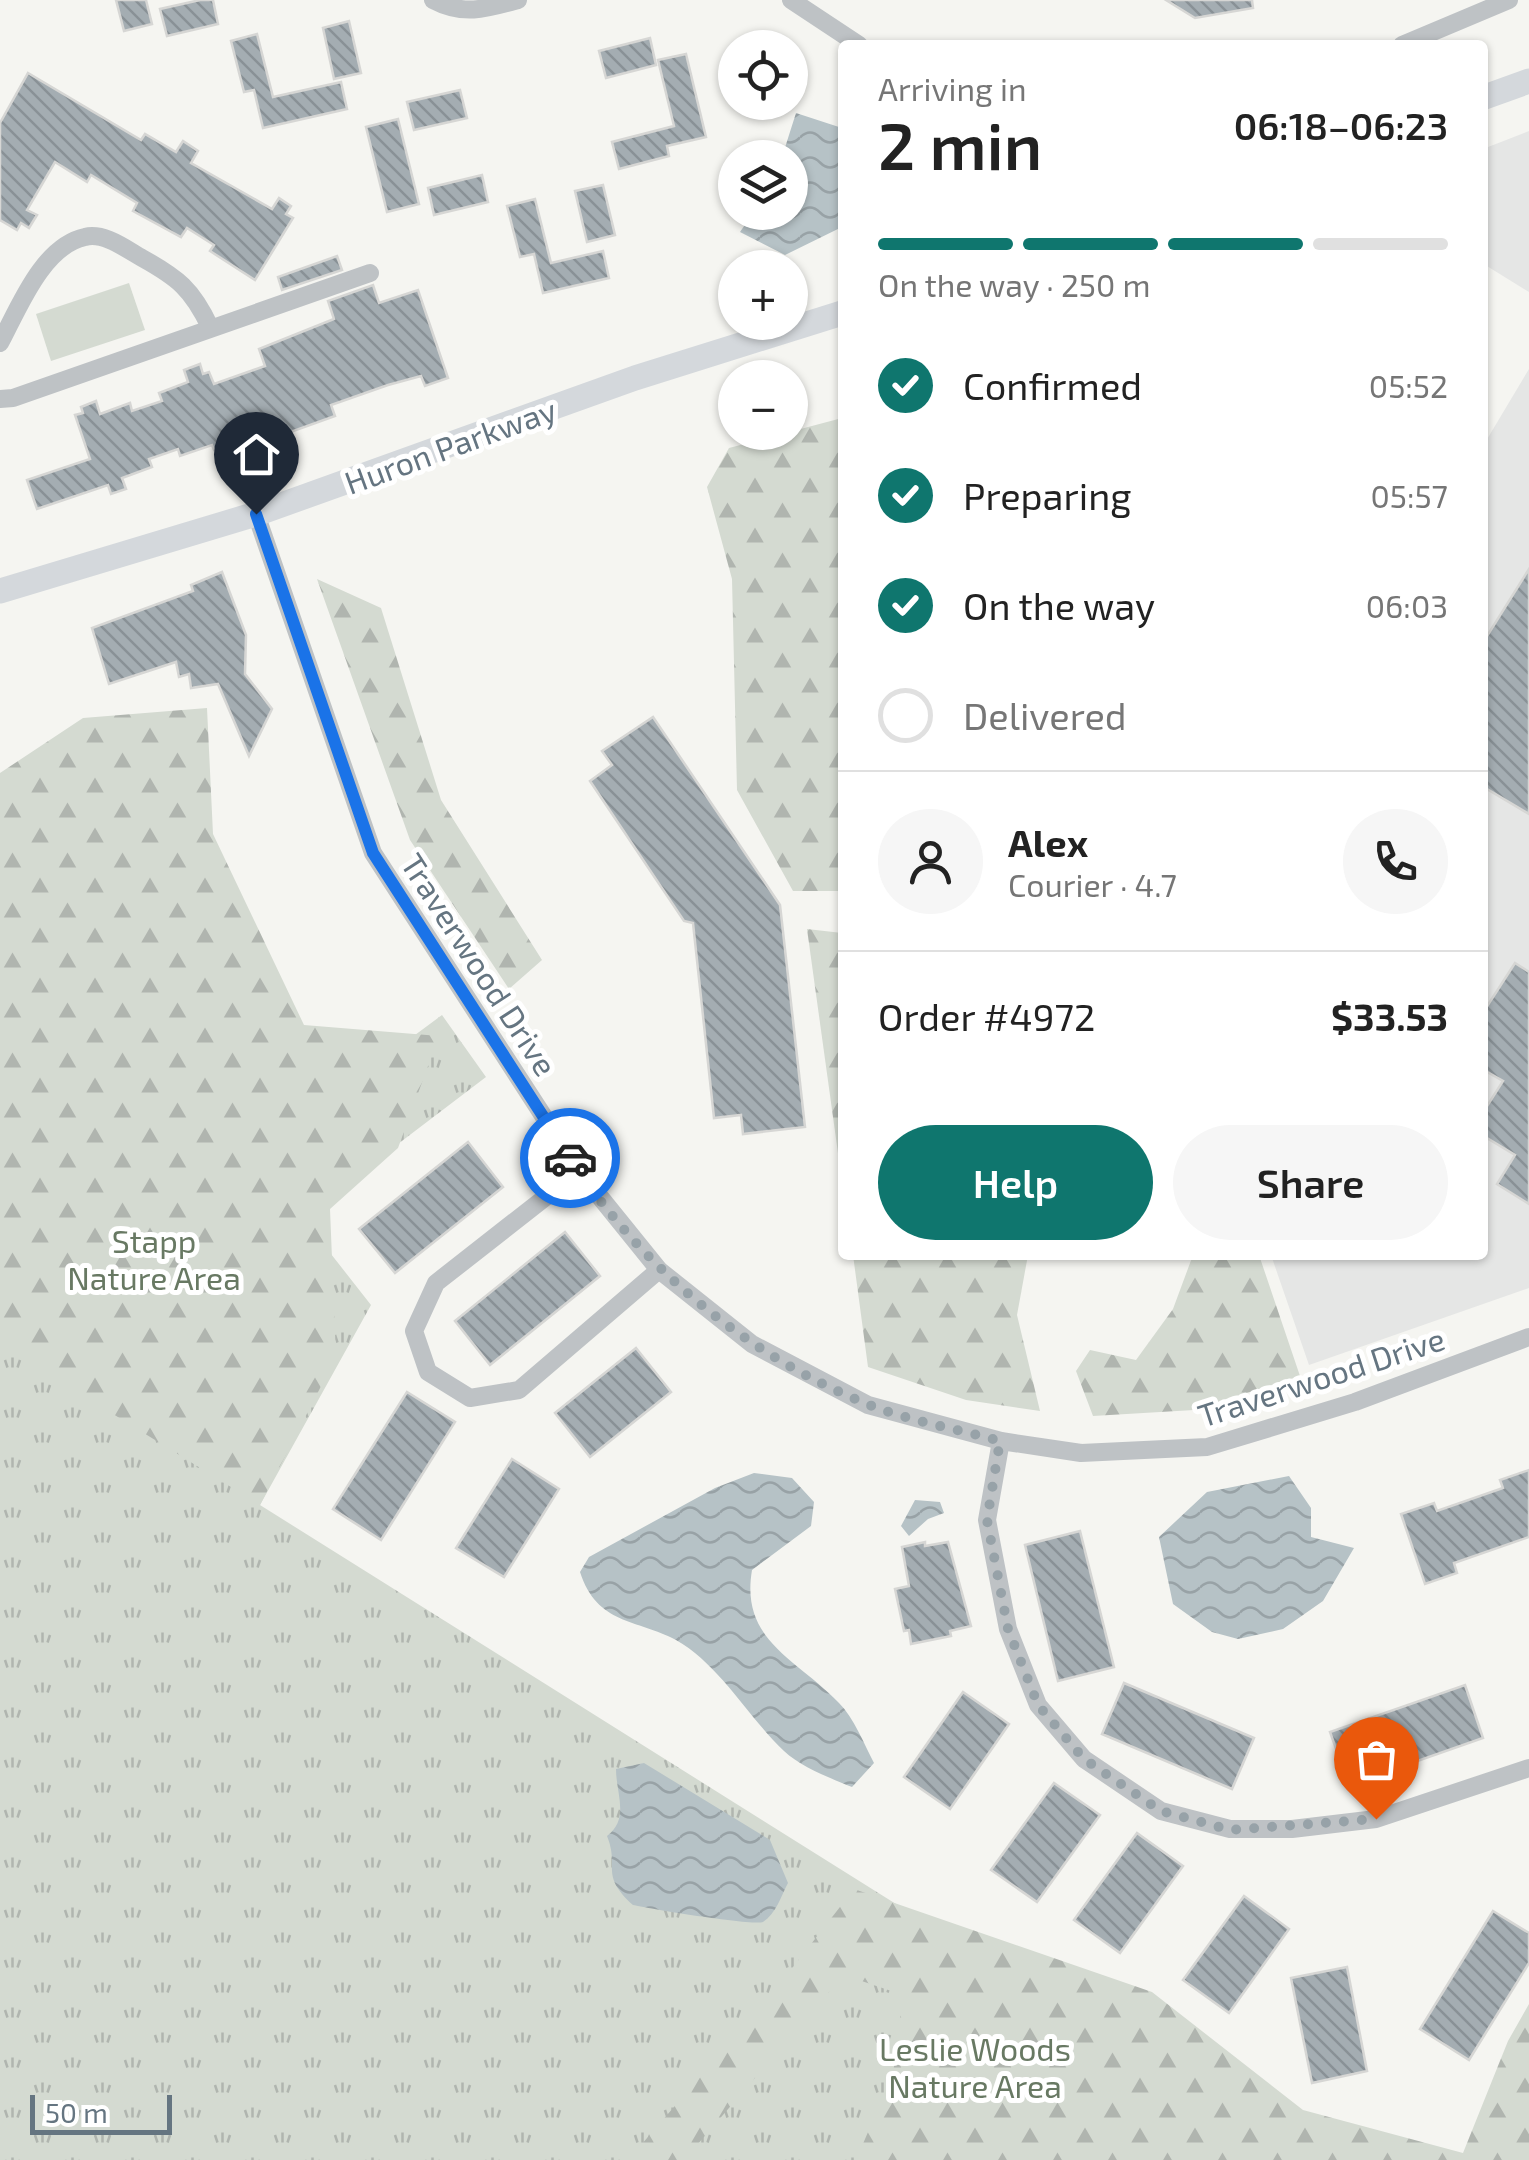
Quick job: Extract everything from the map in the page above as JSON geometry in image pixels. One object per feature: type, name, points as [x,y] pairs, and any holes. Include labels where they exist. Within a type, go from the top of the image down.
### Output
[{"type":"street","points":[[433,0],[454,10],[481,10],[518,0]]},
{"type":"street","points":[[791,0],[851,40]]},
{"type":"street","points":[[1414,40],[1509,0]]},
{"type":"street","points":[[1488,96],[1529,81]]},
{"type":"street","points":[[0,343],[35,280],[61,250],[86,236],[109,240],[170,274],[194,293],[210,327]]},
{"type":"street","points":[[0,399],[13,398],[370,273]]},
{"type":"street","name":"Huron Parkway","points":[[0,591],[256,514],[635,378],[838,314]]},
{"type":"street","name":"Traverwood Drive","points":[[256,514],[373,853],[579,1171],[659,1270],[752,1344],[868,1405],[1000,1441],[1081,1453],[1207,1448],[1356,1402],[1529,1337]]},
{"type":"street","points":[[579,1171],[436,1283],[414,1331],[428,1372],[470,1398],[519,1390],[659,1270]]},
{"type":"street","points":[[1000,1441],[987,1520],[1008,1629],[1038,1705],[1084,1759],[1161,1811],[1230,1830],[1359,1821],[1529,1768]]},
{"type":"shaded area","points":[[1529,131],[1529,292],[1488,267],[1488,147]]},
{"type":"shaded area","points":[[1529,369],[1529,1288],[1309,1365],[1273,1260],[1488,1260],[1488,438]]},
{"type":"green space","points":[[129,283],[145,330],[51,361],[36,314]]},
{"type":"green space","points":[[838,419],[838,891],[793,891],[737,790],[732,579],[707,487],[728,450],[808,450],[808,427]]},
{"type":"green space","points":[[317,579],[381,608],[441,800],[542,960],[509,989],[410,840]]},
{"type":"green space","name":"Stapp Nature Area","points":[[207,708],[213,834],[304,1025],[439,1036],[398,1148],[330,1209],[336,1357],[260,1505],[0,1344],[0,773],[83,718]]},
{"type":"green space","name":"Leslie Woods Nature Area","points":[[0,833],[280,1135],[442,1015],[486,1077],[302,1217],[371,1305],[260,1505],[1304,2160],[0,2160]]},
{"type":"green space","points":[[807,929],[838,933],[838,1153]]},
{"type":"green space","points":[[854,1260],[1027,1260],[1017,1315],[1040,1411],[966,1400],[868,1367]]},
{"type":"green space","points":[[1191,1260],[1261,1260],[1300,1376],[1194,1410],[1093,1416],[1076,1371],[1090,1350],[1136,1360],[1173,1309]]},
{"type":"green space","name":"Leslie Woods Nature Area","points":[[854,1889],[1152,1992],[1303,2110],[1463,2153],[1508,2041],[1529,2004],[1529,2160],[856,2160],[893,2074],[903,1995],[844,1975],[684,2160],[628,2160],[772,1994]]},
{"type":"water","points":[[808,117],[838,127],[838,229],[795,250],[775,250],[740,232],[808,230],[808,140],[787,140],[794,120],[808,120]]},
{"type":"water","points":[[754,1473],[792,1478],[814,1502],[811,1526],[752,1570],[751,1594],[754,1614],[763,1631],[789,1660],[839,1703],[858,1732],[874,1763],[852,1787],[791,1757],[706,1663],[676,1640],[608,1611],[587,1589],[580,1572],[589,1557],[715,1488]]},
{"type":"water","points":[[1289,1476],[1311,1508],[1311,1537],[1354,1548],[1323,1601],[1283,1629],[1238,1639],[1212,1632],[1173,1604],[1159,1537],[1207,1492]]},
{"type":"water","points":[[915,1500],[940,1502],[944,1513],[928,1519],[909,1536],[901,1526]]},
{"type":"water","points":[[644,1763],[770,1840],[788,1883],[768,1919],[741,1922],[633,1905],[616,1886],[607,1836],[620,1814],[616,1769]]},
{"type":"building","points":[[116,0],[146,0],[152,24],[124,31]]},
{"type":"building","points":[[213,0],[218,24],[167,36],[160,9]]},
{"type":"building","points":[[1166,0],[1252,0],[1253,8],[1195,18]]},
{"type":"building","points":[[349,21],[361,73],[334,79],[323,28]]},
{"type":"building","points":[[257,34],[273,97],[341,82],[347,109],[263,128],[254,90],[244,92],[231,41]]},
{"type":"building","points":[[650,38],[656,65],[606,78],[599,51]]},
{"type":"building","points":[[686,54],[706,137],[667,146],[669,156],[619,169],[612,142],[674,126],[658,60]]},
{"type":"building","points":[[28,73],[141,140],[145,134],[176,152],[183,141],[198,151],[191,163],[272,209],[279,198],[291,206],[286,214],[293,218],[255,280],[210,251],[214,245],[187,228],[181,237],[133,211],[137,203],[91,175],[87,182],[55,162],[27,210],[37,215],[29,228],[21,223],[17,230],[0,220],[0,123]]},
{"type":"building","points":[[460,90],[467,118],[414,130],[407,102]]},
{"type":"building","points":[[398,119],[419,204],[387,212],[366,127]]},
{"type":"building","points":[[482,175],[488,202],[434,215],[428,188]]},
{"type":"building","points":[[603,185],[615,235],[587,242],[575,191]]},
{"type":"building","points":[[535,199],[551,263],[603,251],[609,278],[543,293],[534,254],[520,257],[507,206]]},
{"type":"building","points":[[337,256],[342,270],[282,290],[278,277]]},
{"type":"building","points":[[373,285],[379,303],[418,290],[448,378],[425,386],[421,376],[388,385],[331,405],[335,416],[288,433],[285,425],[214,450],[212,445],[180,456],[178,449],[149,459],[152,467],[122,478],[126,489],[111,494],[108,485],[37,509],[27,480],[90,459],[75,415],[83,413],[81,407],[96,401],[100,414],[130,403],[132,411],[162,401],[159,393],[188,382],[184,370],[200,364],[203,374],[209,372],[214,384],[265,366],[259,349],[334,319],[328,301]]},
{"type":"building","points":[[1529,569],[1529,814],[1488,790],[1488,634]]},
{"type":"building","points":[[222,572],[246,635],[245,674],[272,709],[249,756],[218,684],[191,688],[189,674],[179,677],[176,662],[109,684],[92,628],[193,591],[191,585]]},
{"type":"building","points":[[653,717],[780,905],[805,1127],[743,1134],[741,1115],[714,1118],[693,923],[684,921],[590,781],[612,765],[602,751]]},
{"type":"building","points":[[1515,963],[1529,972],[1529,1204],[1497,1184],[1515,1155],[1488,1139],[1488,1105],[1503,1081],[1488,1072],[1488,1005]]},
{"type":"building","points":[[468,1142],[503,1187],[395,1273],[359,1229]]},
{"type":"building","points":[[565,1232],[600,1276],[490,1365],[455,1321]]},
{"type":"building","points":[[636,1348],[671,1392],[590,1457],[555,1413]]},
{"type":"building","points":[[407,1392],[455,1422],[381,1540],[333,1509]]},
{"type":"building","points":[[512,1459],[559,1489],[504,1577],[456,1548]]},
{"type":"building","points":[[1529,1470],[1529,1537],[1454,1563],[1457,1573],[1425,1584],[1401,1514],[1434,1503],[1437,1511],[1503,1488],[1500,1480]]},
{"type":"building","points":[[1080,1531],[1114,1667],[1058,1681],[1025,1545]]},
{"type":"building","points":[[925,1542],[925,1546],[948,1542],[971,1626],[950,1631],[951,1636],[911,1644],[909,1630],[904,1631],[895,1589],[909,1586],[902,1547]]},
{"type":"building","points":[[1124,1683],[1254,1738],[1232,1789],[1102,1734]]},
{"type":"building","points":[[1465,1685],[1483,1738],[1349,1785],[1330,1732]]},
{"type":"building","points":[[963,1692],[1009,1724],[950,1809],[904,1777]]},
{"type":"building","points":[[1054,1783],[1100,1815],[1037,1902],[991,1870]]},
{"type":"building","points":[[1137,1833],[1183,1866],[1120,1953],[1074,1920]]},
{"type":"building","points":[[1244,1896],[1289,1929],[1229,2013],[1183,1980]]},
{"type":"building","points":[[1493,1911],[1529,1933],[1529,1963],[1469,2060],[1420,2029]]},
{"type":"building","points":[[1347,1967],[1367,2071],[1312,2083],[1291,1978]]},
{"type":"way so far","points":[[570,1158],[659,1270],[704,1310],[752,1344],[868,1405],[1000,1441],[987,1520],[1008,1629],[1038,1705],[1084,1759],[1161,1811],[1230,1830],[1376,1819]]},
{"type":"route","points":[[256,514],[373,853],[570,1158]]}]
